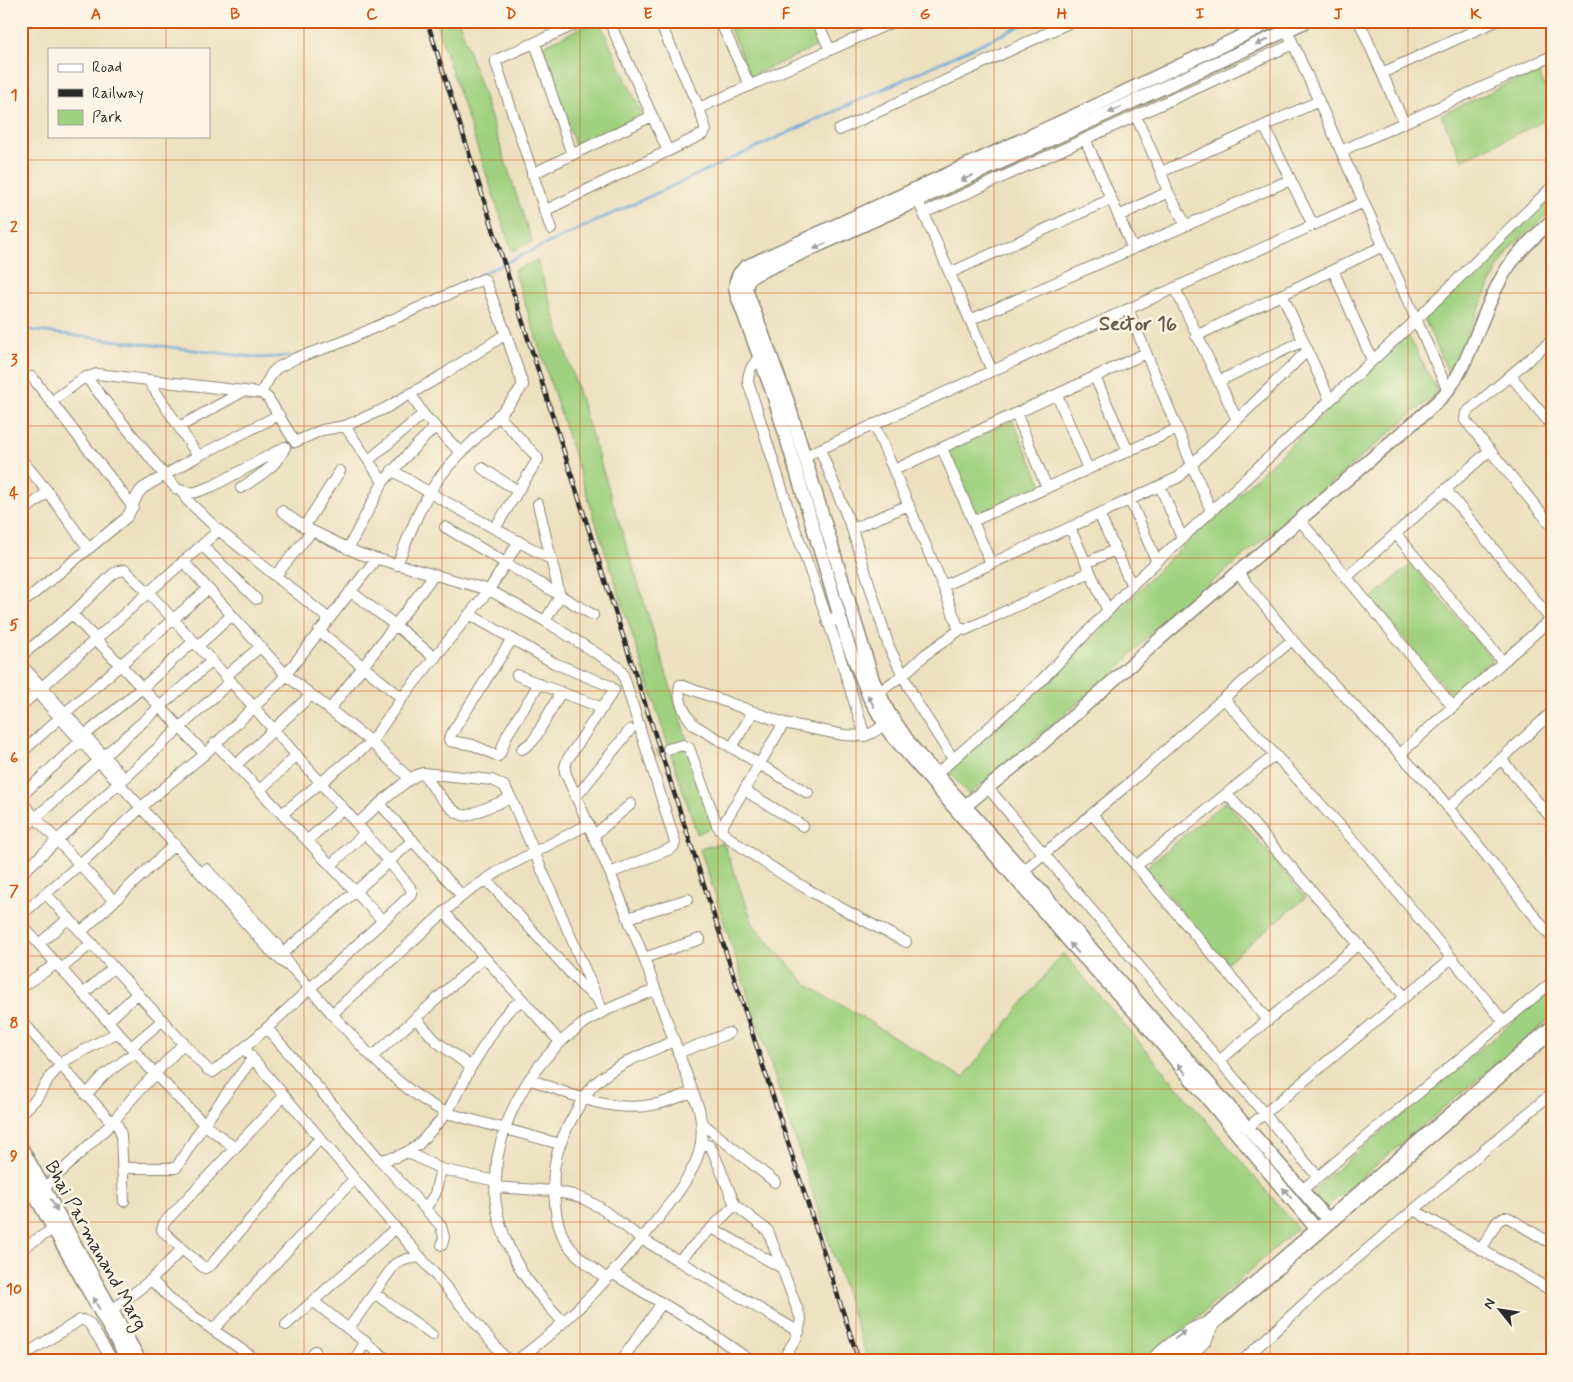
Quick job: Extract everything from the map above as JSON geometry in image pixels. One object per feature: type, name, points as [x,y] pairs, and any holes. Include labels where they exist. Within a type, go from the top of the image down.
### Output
[{"type":"main road","points":[[1167,1361],[1552,1030]]},
{"type":"street","points":[[550,230],[496,60],[583,21]]},
{"type":"street","points":[[609,21],[668,151]]},
{"type":"street","points":[[544,211],[703,134],[706,130],[699,108],[659,21]]},
{"type":"street","points":[[817,21],[830,50]]},
{"type":"street","points":[[699,108],[830,50],[871,26],[895,21]]},
{"type":"street","points":[[839,130],[1073,21]]},
{"type":"street","points":[[1273,21],[1071,117],[745,267],[742,282],[787,399],[873,680],[889,722],[888,732],[1023,871],[1302,1190],[1324,1226]]},
{"type":"street","points":[[865,736],[773,394],[736,296],[735,287],[756,274],[918,200],[1285,26],[1307,21]]},
{"type":"street","points":[[1359,21],[1404,123]]},
{"type":"street","points":[[1382,73],[1496,21]]},
{"type":"street","points":[[724,23],[750,86]]},
{"type":"street","points":[[1285,26],[1448,391]]},
{"type":"street","points":[[535,43],[572,155]]},
{"type":"street","points":[[924,213],[1293,44]]},
{"type":"street","points":[[1341,151],[1552,56]]},
{"type":"street","points":[[1162,172],[1319,101]]},
{"type":"street","points":[[532,174],[652,116]]},
{"type":"street","points":[[1136,116],[1162,172],[1168,192],[1186,226]]},
{"type":"street","points":[[1264,126],[1312,225]]},
{"type":"street","points":[[1085,139],[1133,249]]},
{"type":"street","points":[[970,320],[1290,180]]},
{"type":"street","points":[[933,777],[1038,684],[1132,586],[1416,320],[1552,187]]},
{"type":"street","points":[[1119,216],[1168,192]]},
{"type":"street","points":[[950,273],[1111,199]]},
{"type":"street","points":[[918,200],[992,371]]},
{"type":"street","points":[[805,456],[1364,202]]},
{"type":"street","points":[[962,809],[1042,744],[1162,637],[1426,412],[1448,391],[1469,353],[1505,272],[1522,250],[1552,220]]},
{"type":"street","points":[[1196,336],[1383,246]]},
{"type":"street","points":[[1333,270],[1372,360]]},
{"type":"street","points":[[261,394],[267,380],[277,368],[296,358],[340,343],[483,279],[487,283],[523,385],[498,415],[447,468],[429,494],[414,521],[397,565]]},
{"type":"street","points":[[1175,288],[1237,420]]},
{"type":"street","points":[[1282,294],[1330,400]]},
{"type":"street","points":[[1128,309],[1211,511]]},
{"type":"street","points":[[51,402],[86,377],[97,374],[261,394],[268,398],[295,442],[322,430],[346,426],[384,409],[506,334]]},
{"type":"street","points":[[1552,340],[1466,413],[1465,416],[1465,420],[1552,526]]},
{"type":"street","points":[[1218,381],[1306,346]]},
{"type":"street","points":[[943,586],[1179,477],[1237,420],[1306,346]]},
{"type":"street","points":[[894,470],[1146,353]]},
{"type":"street","points":[[759,357],[751,367],[748,382],[791,517],[834,619],[848,644],[869,697],[889,722]]},
{"type":"street","points":[[1511,376],[1551,423]]},
{"type":"street","points":[[32,377],[133,507]]},
{"type":"street","points":[[86,377],[165,476],[182,492],[192,505],[219,530],[329,619]]},
{"type":"street","points":[[1095,377],[1128,452]]},
{"type":"street","points":[[148,380],[198,456]]},
{"type":"street","points":[[179,427],[242,392]]},
{"type":"street","points":[[411,394],[423,414],[461,453]]},
{"type":"street","points":[[1057,395],[1088,470]]},
{"type":"street","points":[[1016,413],[1047,488]]},
{"type":"street","points":[[369,460],[423,414]]},
{"type":"street","points":[[21,604],[126,518],[133,507],[137,493],[143,488],[198,456],[279,415]]},
{"type":"street","points":[[495,528],[538,459],[498,415]]},
{"type":"street","points":[[874,424],[943,586],[958,627],[961,629]]},
{"type":"street","points":[[346,426],[383,482]]},
{"type":"street","points":[[348,549],[383,482],[392,470],[435,427]]},
{"type":"street","points":[[973,521],[1177,429]]},
{"type":"street","points":[[182,492],[189,493],[204,490],[285,447],[282,455],[275,463],[241,488]]},
{"type":"street","points":[[942,448],[991,564]]},
{"type":"street","points":[[820,449],[852,530],[889,647],[917,703],[953,759]]},
{"type":"street","points":[[1347,577],[1490,450]]},
{"type":"street","points":[[21,459],[48,492],[88,548]]},
{"type":"street","points":[[482,468],[518,491]]},
{"type":"street","points":[[392,470],[429,494],[552,560]]},
{"type":"street","points":[[276,575],[308,529],[340,472]]},
{"type":"street","points":[[1160,486],[1182,538]]},
{"type":"street","points":[[1400,754],[1551,619],[1446,490]]},
{"type":"street","points":[[21,513],[48,492]]},
{"type":"street","points":[[1130,500],[1157,562]]},
{"type":"street","points":[[538,504],[560,596],[545,621]]},
{"type":"street","points":[[852,530],[909,506]]},
{"type":"street","points":[[282,511],[308,529],[348,549],[376,559],[489,590],[545,621],[618,667],[623,674],[652,754],[674,837],[674,846],[610,873]]},
{"type":"street","points":[[1099,514],[1132,586]]},
{"type":"street","points":[[1300,519],[1453,707]]},
{"type":"street","points":[[445,527],[593,615]]},
{"type":"street","points":[[1070,528],[1108,611]]},
{"type":"street","points":[[21,706],[219,530]]},
{"type":"street","points":[[1396,534],[1503,662]]},
{"type":"street","points":[[282,814],[371,742],[402,698],[489,590],[519,541]]},
{"type":"street","points":[[202,545],[256,599]]},
{"type":"street","points":[[879,692],[961,629],[965,630],[1088,567],[1115,550]]},
{"type":"street","points":[[21,915],[204,754],[286,675],[376,559]]},
{"type":"street","points":[[183,561],[286,675],[371,742],[410,779]]},
{"type":"street","points":[[21,656],[72,614],[113,574],[125,570],[212,660],[275,730],[365,833],[410,887],[412,894],[267,1028],[213,1072],[207,1069],[46,894]]},
{"type":"street","points":[[1237,572],[1292,640],[1435,791],[1552,938]]},
{"type":"street","points":[[330,709],[434,575]]},
{"type":"street","points":[[21,753],[62,715],[208,589]]},
{"type":"street","points":[[350,591],[435,658]]},
{"type":"street","points":[[72,614],[204,754]]},
{"type":"street","points":[[244,1048],[420,1257],[516,1360],[538,1345],[609,1276],[642,1239],[674,1199],[686,1180],[696,1160],[701,1142],[703,1124],[699,1109],[644,958],[589,824],[566,778],[564,767],[613,694],[613,687],[554,663],[469,614]]},
{"type":"street","points":[[21,796],[83,738],[232,615]]},
{"type":"street","points":[[319,631],[402,698]]},
{"type":"street","points":[[512,639],[450,736],[450,741],[473,745],[498,756],[502,752],[506,735],[539,684]]},
{"type":"street","points":[[1023,871],[1126,786],[1292,640]]},
{"type":"street","points":[[21,874],[180,728],[260,646]]},
{"type":"street","points":[[21,832],[212,660]]},
{"type":"street","points":[[21,664],[39,690]]},
{"type":"street","points":[[21,675],[39,690],[62,715],[372,1057],[415,1095],[447,1113],[560,1144]]},
{"type":"street","points":[[517,675],[603,708]]},
{"type":"street","points":[[808,793],[700,729],[689,719],[678,698],[680,684],[784,723],[850,735],[865,736],[889,722]]},
{"type":"street","points":[[522,749],[535,738],[561,692]]},
{"type":"street","points":[[236,764],[312,695]]},
{"type":"street","points":[[1224,699],[1368,856],[1504,1022]]},
{"type":"street","points":[[732,747],[753,712]]},
{"type":"street","points":[[1448,808],[1552,712]]},
{"type":"street","points":[[1544,720],[1552,728]]},
{"type":"street","points":[[720,830],[784,723]]},
{"type":"street","points":[[576,797],[630,730]]},
{"type":"street","points":[[215,743],[383,921]]},
{"type":"street","points":[[668,749],[683,745],[689,748],[720,830],[788,878],[843,910],[906,942]]},
{"type":"street","points":[[260,790],[297,755]]},
{"type":"street","points":[[1136,866],[1275,755]]},
{"type":"street","points":[[1501,759],[1552,819]]},
{"type":"street","points":[[423,773],[446,803],[460,815],[465,816],[511,798]]},
{"type":"street","points":[[357,824],[410,779],[423,773],[492,780],[504,786],[511,798],[603,1012]]},
{"type":"street","points":[[988,788],[1318,1177]]},
{"type":"street","points":[[744,790],[803,826]]},
{"type":"street","points":[[1227,794],[1405,997]]},
{"type":"street","points":[[21,802],[114,901]]},
{"type":"street","points":[[380,804],[462,896]]},
{"type":"street","points":[[593,836],[631,804]]},
{"type":"street","points":[[144,806],[175,844],[190,856]]},
{"type":"street","points":[[308,840],[344,808]]},
{"type":"street","points":[[962,809],[1075,948],[1140,1018],[1324,1226]]},
{"type":"street","points":[[1092,814],[1268,1020]]},
{"type":"street","points":[[332,1014],[462,896],[486,879],[589,824]]},
{"type":"street","points":[[331,865],[365,833]]},
{"type":"street","points":[[280,955],[413,840]]},
{"type":"street","points":[[81,932],[175,844]]},
{"type":"street","points":[[486,879],[582,986],[598,999]]},
{"type":"street","points":[[628,918],[688,899]]},
{"type":"street","points":[[444,912],[560,1042]]},
{"type":"street","points":[[39,944],[69,918]]},
{"type":"street","points":[[21,924],[155,1074],[204,1124],[235,1148]]},
{"type":"street","points":[[644,958],[700,939]]},
{"type":"street","points":[[21,987],[59,966],[92,944]]},
{"type":"street","points":[[1219,1061],[1359,944]]},
{"type":"street","points":[[372,1057],[484,957]]},
{"type":"street","points":[[1248,1128],[1452,958]]},
{"type":"street","points":[[83,994],[114,967]]},
{"type":"street","points":[[1302,1190],[1552,982]]},
{"type":"street","points":[[563,1322],[522,1272],[501,1226],[496,1204],[497,1156],[516,1100],[529,1079],[560,1042],[581,1025],[603,1012],[655,990]]},
{"type":"street","points":[[108,1021],[138,993]]},
{"type":"street","points":[[380,1160],[396,1157],[418,1145],[447,1113],[471,1066],[499,1022],[511,1008],[523,1000]]},
{"type":"street","points":[[416,1018],[437,1042],[471,1066]]},
{"type":"street","points":[[21,1020],[59,1065],[120,1130],[124,1202]]},
{"type":"street","points":[[86,1095],[104,1075],[134,1050],[163,1020]]},
{"type":"street","points":[[267,1028],[380,1160],[441,1226],[444,1237],[442,1245]]},
{"type":"street","points":[[21,1114],[36,1099],[59,1065],[69,1057],[118,1032]]},
{"type":"street","points":[[678,1053],[729,1033]]},
{"type":"street","points":[[674,1042],[613,1068],[595,1083],[582,1099],[560,1144],[553,1173],[557,1222],[566,1241],[577,1254],[609,1276],[662,1303],[708,1331],[749,1360]]},
{"type":"street","points":[[40,1192],[113,1122],[134,1096],[184,1043]]},
{"type":"street","points":[[122,1168],[176,1168],[204,1124],[252,1059]]},
{"type":"street","points":[[529,1079],[582,1099],[610,1105],[651,1106],[692,1092]]},
{"type":"street","points":[[1242,1361],[1318,1291],[1552,1093]]},
{"type":"street","points":[[284,1096],[162,1227],[162,1230],[205,1268],[211,1265],[320,1138]]},
{"type":"street","points":[[703,1124],[775,1182]]},
{"type":"street","points":[[701,1142],[709,1146],[713,1151],[735,1205],[768,1232],[801,1319],[799,1332],[782,1361]]},
{"type":"street","name":"Bhai Parmanand Marg","points":[[21,1147],[40,1192],[109,1316],[140,1361]]},
{"type":"street","points":[[407,1152],[441,1169],[496,1184],[572,1195],[599,1207],[642,1239],[799,1332]]},
{"type":"street","name":"Bhai Parmanand Marg","points":[[21,1167],[40,1192]]},
{"type":"street","points":[[426,1209],[435,1194],[441,1169]]},
{"type":"street","points":[[213,1330],[354,1178]]},
{"type":"street","points":[[678,1261],[735,1205]]},
{"type":"street","points":[[1414,1210],[1552,1292]]},
{"type":"street","points":[[1481,1250],[1497,1222],[1504,1217],[1509,1218],[1552,1244]]},
{"type":"street","points":[[21,1249],[59,1226]]},
{"type":"street","points":[[286,1325],[396,1228]]},
{"type":"street","points":[[712,1228],[782,1268]]},
{"type":"street","points":[[93,1330],[151,1280],[182,1248]]},
{"type":"street","points":[[348,1328],[395,1264],[407,1259],[420,1257]]},
{"type":"street","points":[[151,1280],[176,1304],[258,1361]]},
{"type":"street","points":[[374,1293],[432,1335]]},
{"type":"street","points":[[314,1301],[390,1361]]},
{"type":"street","points":[[621,1361],[662,1303]]},
{"type":"street","name":"Bhai Parmanand Marg","points":[[109,1316],[128,1361]]},
{"type":"street","points":[[1149,1361],[1183,1332],[1216,1319]]},
{"type":"street","points":[[1186,1361],[1206,1342],[1216,1319]]},
{"type":"street","points":[[21,1357],[80,1320],[86,1321],[113,1361]]},
{"type":"street","points":[[354,1361],[366,1342]]},
{"type":"street","points":[[309,1361],[315,1351]]},
{"type":"green space","points":[[435,21],[459,21],[532,242],[512,251]]},
{"type":"green space","points":[[595,21],[599,21],[642,114],[575,146],[543,46]]},
{"type":"green space","points":[[742,21],[809,21],[820,45],[751,76],[729,27]]},
{"type":"green space","points":[[1537,70],[1552,101],[1552,117],[1462,160],[1441,115]]},
{"type":"green space","points":[[1552,195],[1552,211],[1512,246],[1498,268],[1449,374],[1424,318]]},
{"type":"green space","points":[[537,260],[714,826],[697,834],[514,270]]},
{"type":"green space","points":[[1408,335],[1438,392],[1154,630],[1114,673],[969,795],[948,771],[1054,678],[1161,567]]},
{"type":"green space","points":[[1012,420],[1042,485],[976,515],[947,451]]},
{"type":"green space","points":[[1411,564],[1493,660],[1452,695],[1371,599]]},
{"type":"green space","points":[[1226,801],[1305,898],[1225,964],[1146,867]]},
{"type":"green space","points":[[723,842],[753,924],[806,984],[963,1078],[1063,953],[1298,1228],[1148,1361],[868,1361],[700,849]]},
{"type":"green space","points":[[1552,989],[1552,1017],[1325,1208],[1311,1191]]},
{"type":"waterway","points":[[479,275],[1031,21]]},
{"type":"waterway","points":[[21,329],[260,358],[290,356]]},
{"type":"tunnel","points":[[656,753],[668,749]]},
{"type":"railway","points":[[427,21],[608,590],[859,1361]]},
{"type":"district","name":"Sector 16","points":[[1138,323]]}]
